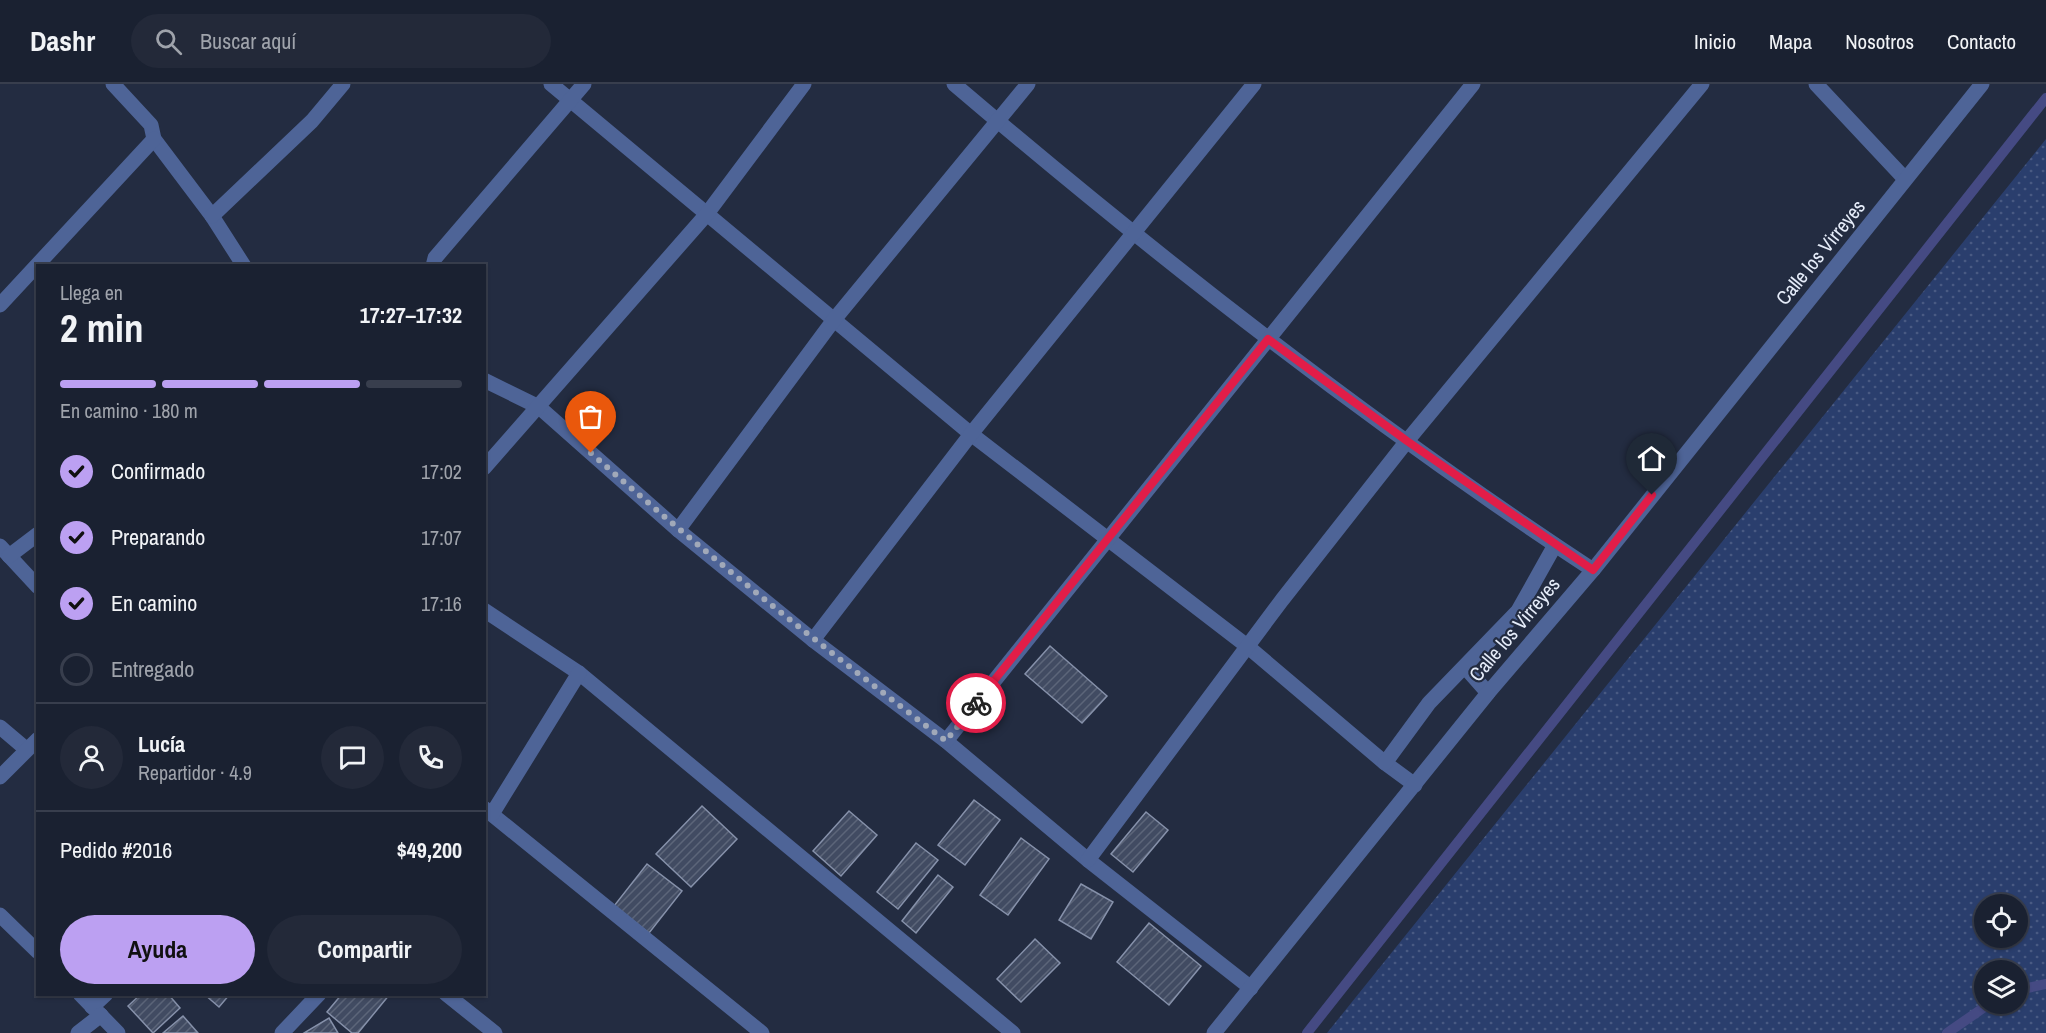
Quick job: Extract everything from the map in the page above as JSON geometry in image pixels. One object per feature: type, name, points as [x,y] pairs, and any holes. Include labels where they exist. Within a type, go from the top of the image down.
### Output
[{"type":"street","points":[[113,84],[151,125],[154,139],[212,216],[243,264]]},
{"type":"street","points":[[212,216],[312,121],[343,84]]},
{"type":"street","points":[[551,84],[833,321],[972,434],[1247,646],[1385,764],[1415,785]]},
{"type":"street","points":[[434,264],[435,258],[572,101],[584,84]]},
{"type":"street","points":[[486,466],[706,215],[804,84]]},
{"type":"street","points":[[954,84],[1268,339],[1407,441],[1593,570]]},
{"type":"street","points":[[678,530],[833,321],[1028,84]]},
{"type":"street","points":[[813,640],[972,434],[1254,84]]},
{"type":"street","points":[[946,741],[1473,84]]},
{"type":"street","points":[[1088,860],[1247,646],[1407,441],[1702,84]]},
{"type":"street","points":[[1816,84],[1905,179]]},
{"type":"street","name":"Calle los Virreyes","points":[[1214,1033],[1488,693],[1593,570],[1982,84]]},
{"type":"street","points":[[38,264],[154,139]]},
{"type":"street","points":[[0,305],[36,266]]},
{"type":"street","points":[[486,381],[539,407],[678,530],[813,640],[946,741],[1088,860],[1251,988]]},
{"type":"street","points":[[36,535],[5,551],[36,584]]},
{"type":"street","points":[[1385,764],[1429,703],[1518,611],[1555,545]]},
{"type":"street","points":[[486,611],[579,673],[1013,1033]]},
{"type":"street","points":[[1465,667],[1488,693]]},
{"type":"street","points":[[579,673],[488,811],[762,1033]]},
{"type":"street","points":[[0,727],[32,744],[0,777]]},
{"type":"street","points":[[0,915],[36,950]]},
{"type":"street","points":[[82,996],[118,1033]]},
{"type":"street","points":[[78,1033],[97,1011],[105,996]]},
{"type":"street","points":[[282,1033],[317,996]]},
{"type":"street","points":[[449,996],[495,1033]]},
{"type":"shaded area","points":[[2046,139],[2046,1033],[1327,1033]]},
{"type":"building","points":[[1050,646],[1107,696],[1082,723],[1025,674]]},
{"type":"building","points":[[974,800],[1000,820],[965,865],[938,845]]},
{"type":"building","points":[[702,806],[737,839],[691,887],[656,854]]},
{"type":"building","points":[[849,811],[877,835],[841,876],[813,851]]},
{"type":"building","points":[[1146,812],[1168,830],[1133,872],[1111,854]]},
{"type":"building","points":[[1021,838],[1049,859],[1008,915],[980,895]]},
{"type":"building","points":[[916,843],[938,860],[898,909],[877,892]]},
{"type":"building","points":[[647,864],[682,891],[649,933],[614,906]]},
{"type":"building","points":[[938,875],[953,887],[916,933],[902,921]]},
{"type":"building","points":[[1081,884],[1113,902],[1091,939],[1059,920]]},
{"type":"building","points":[[1149,923],[1201,966],[1169,1005],[1117,962]]},
{"type":"building","points":[[1035,939],[1060,963],[1021,1002],[997,979]]},
{"type":"building","points":[[139,996],[170,996],[180,1008],[153,1033],[128,1006]]},
{"type":"building","points":[[206,996],[228,996],[219,1007]]},
{"type":"building","points":[[340,996],[388,996],[358,1033],[352,1033],[327,1012]]},
{"type":"building","points":[[183,1016],[198,1033],[163,1033]]},
{"type":"building","points":[[329,1018],[338,1033],[304,1033]]},
{"type":"waterway","points":[[1307,1033],[2046,98]]},
{"type":"waterway","points":[[2028,988],[2046,984]]},
{"type":"waterway","points":[[1947,1033],[1975,1014]]},
{"type":"way so far","points":[[591,453],[678,530],[813,640],[946,741],[976,703]]},
{"type":"route","points":[[976,703],[1268,339],[1407,441],[1593,570],[1652,495]]}]
